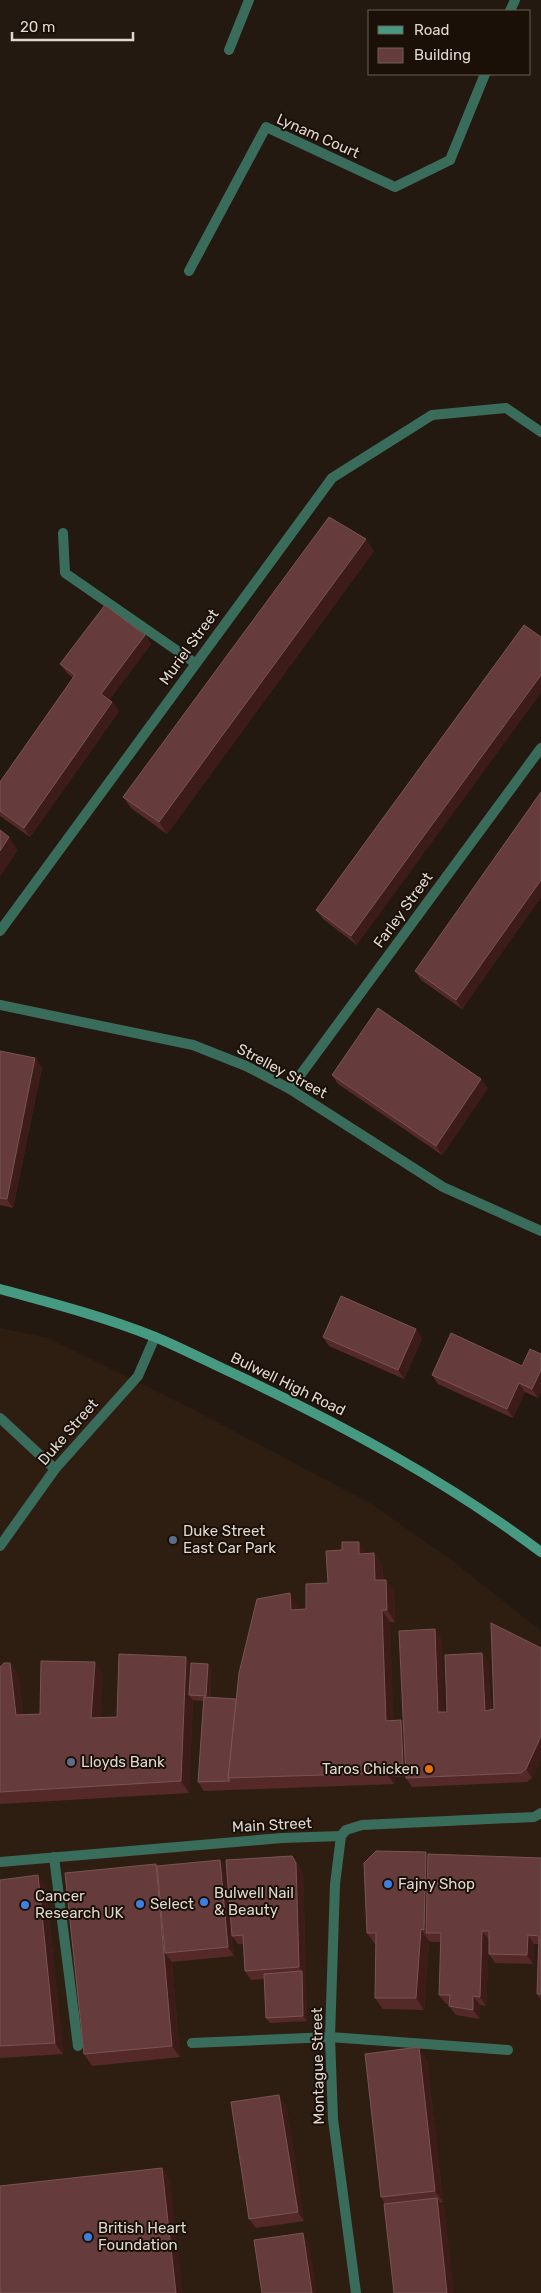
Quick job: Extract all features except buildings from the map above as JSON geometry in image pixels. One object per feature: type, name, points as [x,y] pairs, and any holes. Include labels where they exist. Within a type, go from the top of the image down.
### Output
[{"type":"main road","name":"Bulwell High Road","points":[[0,1289],[155,1337],[310,1410],[424,1473],[541,1552]]},
{"type":"street","points":[[229,50],[249,0]]},
{"type":"street","name":"Lynam Court","points":[[190,271],[266,127],[395,187],[450,160],[485,75]]},
{"type":"street","name":"Muriel Street","points":[[0,931],[332,478],[432,415],[506,408],[541,432]]},
{"type":"street","points":[[63,533],[65,574],[195,663]]},
{"type":"street","name":"Farley Street","points":[[290,1089],[541,748]]},
{"type":"street","name":"Strelley Street","points":[[0,1005],[193,1045],[246,1066],[290,1089],[443,1187],[541,1231]]},
{"type":"street","name":"Duke Street","points":[[0,1546],[55,1469],[138,1376],[155,1337]]},
{"type":"street","points":[[0,1418],[55,1469]]},
{"type":"street","name":"Main Street","points":[[0,1862],[282,1838],[341,1836],[346,1830],[362,1825],[534,1817],[541,1813]]},
{"type":"street","name":"Montague Street","points":[[341,1836],[335,1884],[330,2038],[333,2119],[356,2293]]},
{"type":"street","points":[[54,1857],[78,2046]]},
{"type":"street","points":[[192,2043],[330,2038],[508,2050]]},
{"type":"shaded area","points":[[0,1328],[48,1338],[194,1410],[373,1505],[454,1562],[541,1631],[541,2293],[0,2293]]},
{"type":"place","name":"Duke Street East Car Park","points":[[173,1540]]},
{"type":"place","name":"Lloyds Bank","points":[[71,1762]]},
{"type":"place","name":"Taros Chicken","points":[[429,1769]]},
{"type":"place","name":"Fajny Shop","points":[[388,1884]]},
{"type":"place","name":"Bulwell Nail & Beauty","points":[[204,1902]]},
{"type":"place","name":"Select","points":[[140,1904]]},
{"type":"place","name":"Cancer Research UK","points":[[25,1905]]},
{"type":"place","name":"British Heart Foundation","points":[[88,2237]]}]
